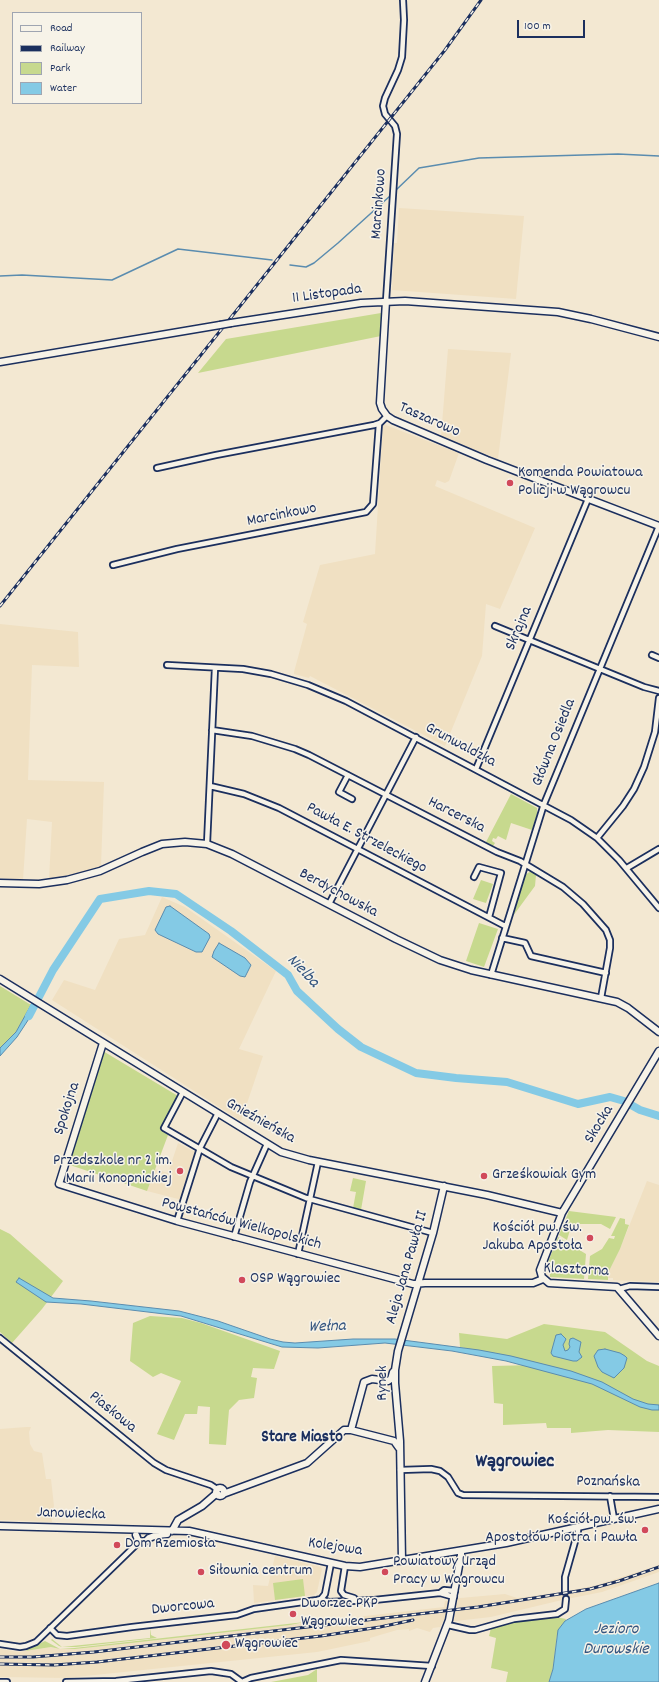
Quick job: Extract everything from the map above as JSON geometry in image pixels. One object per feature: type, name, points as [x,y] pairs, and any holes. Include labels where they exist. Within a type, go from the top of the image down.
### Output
[{"type":"street","name":"Marcinkowo","points":[[387,416],[380,403],[397,134],[395,126],[385,114],[383,106],[402,57],[404,33],[403,0]]},
{"type":"street","name":"11 Listopada","points":[[0,362],[337,306],[386,301],[426,302],[554,312],[591,318],[659,337]]},
{"type":"street","name":"Taszarowo","points":[[157,468],[216,455],[379,424],[387,416],[488,460],[659,526]]},
{"type":"street","name":"Marcinkowo","points":[[114,565],[177,550],[366,512],[373,504],[379,424]]},
{"type":"street","name":"Skrajna","points":[[476,769],[588,499]]},
{"type":"street","name":"Główna Osiedla","points":[[491,975],[544,804],[659,526]]},
{"type":"street","points":[[495,626],[644,687],[659,691]]},
{"type":"street","points":[[652,655],[659,658]]},
{"type":"street","name":"Grunwaldzka","points":[[167,665],[243,669],[271,674],[308,685],[346,701],[544,804],[571,820],[597,838],[627,868],[659,908]]},
{"type":"street","points":[[207,844],[215,668]]},
{"type":"street","points":[[597,838],[627,800],[644,767],[652,747],[659,698]]},
{"type":"street","name":"Harcerska","points":[[212,730],[237,733],[270,740],[309,755],[497,852],[547,876],[569,891],[583,904],[606,930],[611,944],[601,998]]},
{"type":"street","points":[[329,904],[416,738]]},
{"type":"street","points":[[348,775],[338,792],[352,798]]},
{"type":"street","name":"Pawła E. Strzeleckiego","points":[[210,786],[244,794],[268,803],[506,926]]},
{"type":"street","name":"Berdychowska","points":[[0,883],[39,884],[67,880],[100,871],[162,844],[185,842],[207,844],[232,854],[429,955],[461,967],[491,975],[623,1004],[659,1032]]},
{"type":"street","points":[[627,868],[659,849]]},
{"type":"street","points":[[474,877],[479,867],[502,872],[489,917]]},
{"type":"street","points":[[502,938],[525,943],[531,956],[606,973]]},
{"type":"street","name":"Gnieźnieńska","points":[[0,979],[184,1092],[217,1115],[267,1144],[288,1154],[318,1162],[444,1186],[562,1213]]},
{"type":"street","name":"Spokojna","points":[[59,1184],[103,1043]]},
{"type":"street","name":"Skocka","points":[[543,1279],[540,1272],[540,1266],[562,1213],[659,1051]]},
{"type":"street","points":[[184,1092],[164,1128],[231,1167],[310,1199],[433,1233]]},
{"type":"street","points":[[177,1221],[200,1148],[217,1115]]},
{"type":"street","points":[[234,1237],[252,1176],[267,1144]]},
{"type":"street","points":[[298,1254],[318,1162]]},
{"type":"street","name":"Powstańców Wielkopolskich","points":[[59,1184],[177,1221],[234,1237],[413,1284],[418,1284]]},
{"type":"street","name":"Aleja Jana Pawła II","points":[[398,1354],[433,1233],[444,1186]]},
{"type":"street","name":"Klasztorna","points":[[418,1284],[533,1283],[543,1279],[550,1283],[612,1286],[619,1289],[630,1286],[659,1287]]},
{"type":"street","points":[[619,1289],[659,1336]]},
{"type":"street","name":"Piaskowa","points":[[0,1338],[154,1463],[166,1470],[211,1485],[220,1492]]},
{"type":"street","name":"Rynek","points":[[351,1430],[364,1382],[369,1380],[386,1382],[390,1380],[398,1354]]},
{"type":"street","name":"Rynek","points":[[398,1354],[395,1383],[400,1451],[402,1561]]},
{"type":"street","points":[[172,1531],[178,1520],[202,1506],[220,1492],[309,1462],[342,1431],[351,1430],[397,1442],[400,1451]]},
{"type":"street","name":"Poznańska","points":[[400,1470],[431,1469],[440,1471],[448,1477],[458,1493],[463,1495],[658,1497]]},
{"type":"street","points":[[610,1496],[614,1519]]},
{"type":"street","name":"Kolejowa","points":[[139,1542],[146,1542],[149,1538],[156,1535],[190,1531],[345,1566],[365,1567],[506,1544],[658,1508]]},
{"type":"street","points":[[180,1533],[181,1522],[186,1516]]},
{"type":"street","name":"Janowiecka","points":[[0,1526],[141,1532]]},
{"type":"street","points":[[565,1592],[565,1578],[578,1532],[578,1527]]},
{"type":"street","name":"Kolejowa","points":[[141,1532],[172,1531],[180,1533]]},
{"type":"street","points":[[0,1644],[16,1647],[26,1646],[36,1642],[139,1542],[141,1532],[149,1534],[149,1538]]},
{"type":"street","points":[[425,1682],[448,1625],[461,1551]]},
{"type":"street","points":[[321,1599],[326,1592],[331,1563]]},
{"type":"street","name":"Dworcowa","points":[[345,1566],[341,1584],[342,1592],[345,1596],[363,1600]]},
{"type":"street","name":"Dworcowa","points":[[50,1628],[57,1636],[67,1636],[237,1615],[251,1609],[321,1599],[327,1602],[363,1600],[440,1593],[444,1590],[454,1594]]},
{"type":"street","points":[[448,1625],[475,1630],[514,1619],[557,1614],[565,1609],[566,1599]]},
{"type":"street","points":[[66,1682],[116,1681],[212,1670],[231,1674],[242,1682],[251,1678],[341,1660],[432,1666]]},
{"type":"street","points":[[0,1682],[7,1682]]},
{"type":"shaded area","points":[[399,208],[524,216],[516,299],[392,290],[394,243],[397,243]]},
{"type":"shaded area","points":[[448,349],[511,353],[498,459],[441,437]]},
{"type":"shaded area","points":[[383,424],[459,453],[449,481],[445,483],[437,480],[435,486],[535,528],[500,609],[486,604],[482,656],[445,746],[310,676],[309,678],[294,674],[307,624],[303,622],[320,565],[375,554]]},
{"type":"shaded area","points":[[0,624],[78,632],[79,667],[32,665],[28,780],[104,782],[101,866],[88,871],[49,879],[52,822],[27,819],[23,880],[0,878]]},
{"type":"shaded area","points":[[162,897],[185,907],[276,971],[239,1049],[263,1056],[241,1121],[52,1000],[64,980],[95,990],[119,939],[145,935]]},
{"type":"shaded area","name":"Przedszkole nr 2 im. Marii Konopnickiej","points":[[178,1143],[197,1153],[182,1200],[147,1191],[155,1169],[168,1173]]},
{"type":"shaded area","points":[[647,1181],[659,1185],[659,1282],[613,1280],[613,1278],[608,1278],[608,1273],[620,1249]]},
{"type":"shaded area","points":[[31,1427],[29,1432],[30,1444],[34,1451],[42,1453],[46,1479],[51,1479],[54,1506],[51,1514],[52,1522],[0,1520],[0,1429]]},
{"type":"shaded area","points":[[275,1556],[321,1567],[322,1569],[317,1592],[314,1595],[254,1603],[253,1585],[268,1586]]},
{"type":"shaded area","points":[[659,1565],[659,1572],[602,1592],[491,1617],[456,1621],[444,1620],[440,1627],[433,1628],[430,1632],[417,1628],[409,1631],[409,1629],[397,1630],[370,1638],[370,1641],[317,1652],[66,1678],[0,1677],[0,1649],[19,1652],[51,1647],[60,1649],[75,1649],[444,1607],[445,1601],[460,1598],[505,1594],[517,1598],[557,1593],[597,1585]]},
{"type":"green space","points":[[381,313],[381,336],[198,373],[226,339]]},
{"type":"green space","points":[[511,794],[537,808],[537,814],[532,830],[511,823],[506,840],[498,836],[496,839],[493,838],[492,841],[495,843],[493,846],[486,842]]},
{"type":"green space","points":[[531,871],[536,875],[535,886],[513,915],[525,875]]},
{"type":"green space","points":[[481,880],[493,884],[486,903],[473,899]]},
{"type":"green space","points":[[479,923],[498,929],[484,967],[466,961]]},
{"type":"green space","points":[[0,986],[31,1005],[16,1032],[0,1048]]},
{"type":"green space","points":[[103,1051],[178,1096],[160,1129],[168,1135],[147,1191],[67,1164]]},
{"type":"green space","points":[[353,1178],[366,1181],[361,1210],[353,1208],[356,1192],[350,1191]]},
{"type":"green space","points":[[569,1211],[616,1217],[610,1229],[601,1224],[580,1224],[574,1226],[570,1230],[567,1240],[559,1235]]},
{"type":"green space","points":[[620,1218],[625,1219],[625,1224],[629,1225],[620,1249],[608,1273],[608,1280],[588,1279],[590,1256],[602,1249],[609,1238],[614,1239],[615,1236],[611,1236]]},
{"type":"green space","points":[[0,1229],[10,1234],[63,1281],[42,1309],[12,1343],[0,1332]]},
{"type":"green space","points":[[558,1237],[586,1254],[584,1279],[550,1277],[550,1272],[545,1270]]},
{"type":"green space","points":[[150,1316],[182,1318],[201,1323],[280,1351],[274,1369],[253,1368],[251,1377],[257,1378],[254,1398],[239,1400],[229,1410],[226,1445],[209,1444],[210,1407],[198,1406],[197,1414],[185,1414],[174,1440],[157,1434],[181,1381],[161,1373],[153,1377],[130,1361],[133,1323]]},
{"type":"green space","points":[[544,1324],[605,1332],[647,1361],[659,1366],[659,1432],[608,1430],[571,1433],[571,1428],[547,1428],[546,1423],[503,1425],[503,1404],[494,1403],[492,1366],[535,1365],[460,1347],[459,1333],[507,1339]]},
{"type":"green space","points":[[303,1579],[305,1596],[275,1600],[273,1583]]},
{"type":"green space","points":[[556,1617],[566,1619],[557,1636],[553,1669],[549,1682],[506,1682],[508,1672],[491,1668],[496,1638],[489,1636],[491,1628],[514,1622]]},
{"type":"green space","points":[[305,1622],[140,1642],[75,1649],[60,1649]]},
{"type":"green space","points":[[150,1628],[151,1635],[157,1638],[76,1647],[62,1647],[150,1638]]},
{"type":"green space","points":[[52,1639],[62,1647],[59,1646],[51,1640]]},
{"type":"green space","points":[[45,1641],[60,1649],[51,1647],[25,1651]]},
{"type":"green space","points":[[317,1669],[317,1682],[271,1682],[308,1675]]},
{"type":"water","points":[[170,906],[209,934],[210,937],[202,952],[196,952],[158,934],[155,930],[166,907]]},
{"type":"water","points":[[219,943],[245,958],[251,965],[245,977],[240,976],[212,957]]},
{"type":"water","points":[[31,1005],[36,1008],[17,1037],[0,1056],[0,1048],[16,1032]]},
{"type":"water","points":[[19,1278],[53,1298],[179,1311],[218,1321],[283,1342],[295,1343],[353,1339],[395,1339],[479,1350],[511,1356],[571,1371],[602,1382],[633,1399],[648,1404],[659,1405],[659,1410],[640,1407],[592,1384],[506,1361],[452,1351],[385,1343],[318,1348],[282,1347],[181,1316],[81,1304],[46,1302],[16,1282]]},
{"type":"water","points":[[561,1334],[566,1339],[563,1345],[565,1351],[570,1347],[570,1339],[573,1338],[581,1342],[579,1352],[582,1357],[577,1361],[553,1356],[551,1353],[556,1335]]},
{"type":"water","points":[[605,1349],[620,1353],[627,1358],[624,1368],[614,1378],[602,1372],[598,1367],[594,1356],[598,1350]]},
{"type":"water","name":"Jezioro Durowskie","points":[[659,1583],[659,1682],[549,1682],[553,1669],[558,1630],[565,1621],[586,1609]]},
{"type":"waterway","points":[[396,190],[419,168],[479,158],[618,154],[659,156]]},
{"type":"waterway","points":[[290,265],[306,267],[314,263],[390,196]]},
{"type":"waterway","points":[[0,276],[22,275],[112,280],[178,249],[272,260]]},
{"type":"waterway","name":"Nielba","points":[[29,1016],[53,970],[100,899],[149,891],[176,894],[231,931],[288,975],[297,991],[338,1029],[361,1047],[416,1073],[507,1082],[578,1104],[610,1097],[624,1101],[640,1110],[659,1116]]},
{"type":"railway","points":[[0,606],[445,50],[481,0]]},
{"type":"railway","points":[[0,1657],[33,1657],[94,1652],[478,1607],[590,1589],[659,1567]]},
{"type":"railway","points":[[0,1664],[54,1665],[97,1662],[321,1636],[380,1627],[413,1620]]},
{"type":"place","name":"Komenda Powiatowa Policji w Wągrowcu","points":[[510,483]]},
{"type":"place","name":"Przedszkole nr 2 im. Marii Konopnickiej","points":[[180,1171]]},
{"type":"place","name":"Grześkowiak Gym","points":[[484,1176]]},
{"type":"place","name":"Kościół pw. św. Jakuba Apostoła","points":[[590,1238]]},
{"type":"place","name":"OSP Wągrowiec","points":[[242,1280]]},
{"type":"place","name":"Kościół pw. św. Apostołów Piotra i Pawła","points":[[645,1530]]},
{"type":"place","name":"Dom Rzemiosła","points":[[117,1545]]},
{"type":"place","name":"Siłownia centrum","points":[[201,1572]]},
{"type":"place","name":"Powiatowy Urząd Pracy w Wagrowcu","points":[[385,1572]]},
{"type":"place","name":"Dworzec PKP Wągrowiec","points":[[293,1614]]},
{"type":"place","name":"Wągrowiec","points":[[226,1645]]},
{"type":"district","name":"Stare Miasto","points":[[302,1439]]},
{"type":"district","name":"Wągrowiec","points":[[515,1463]]},
{"type":"water label","name":"Wełna","points":[[327,1328]]}]
